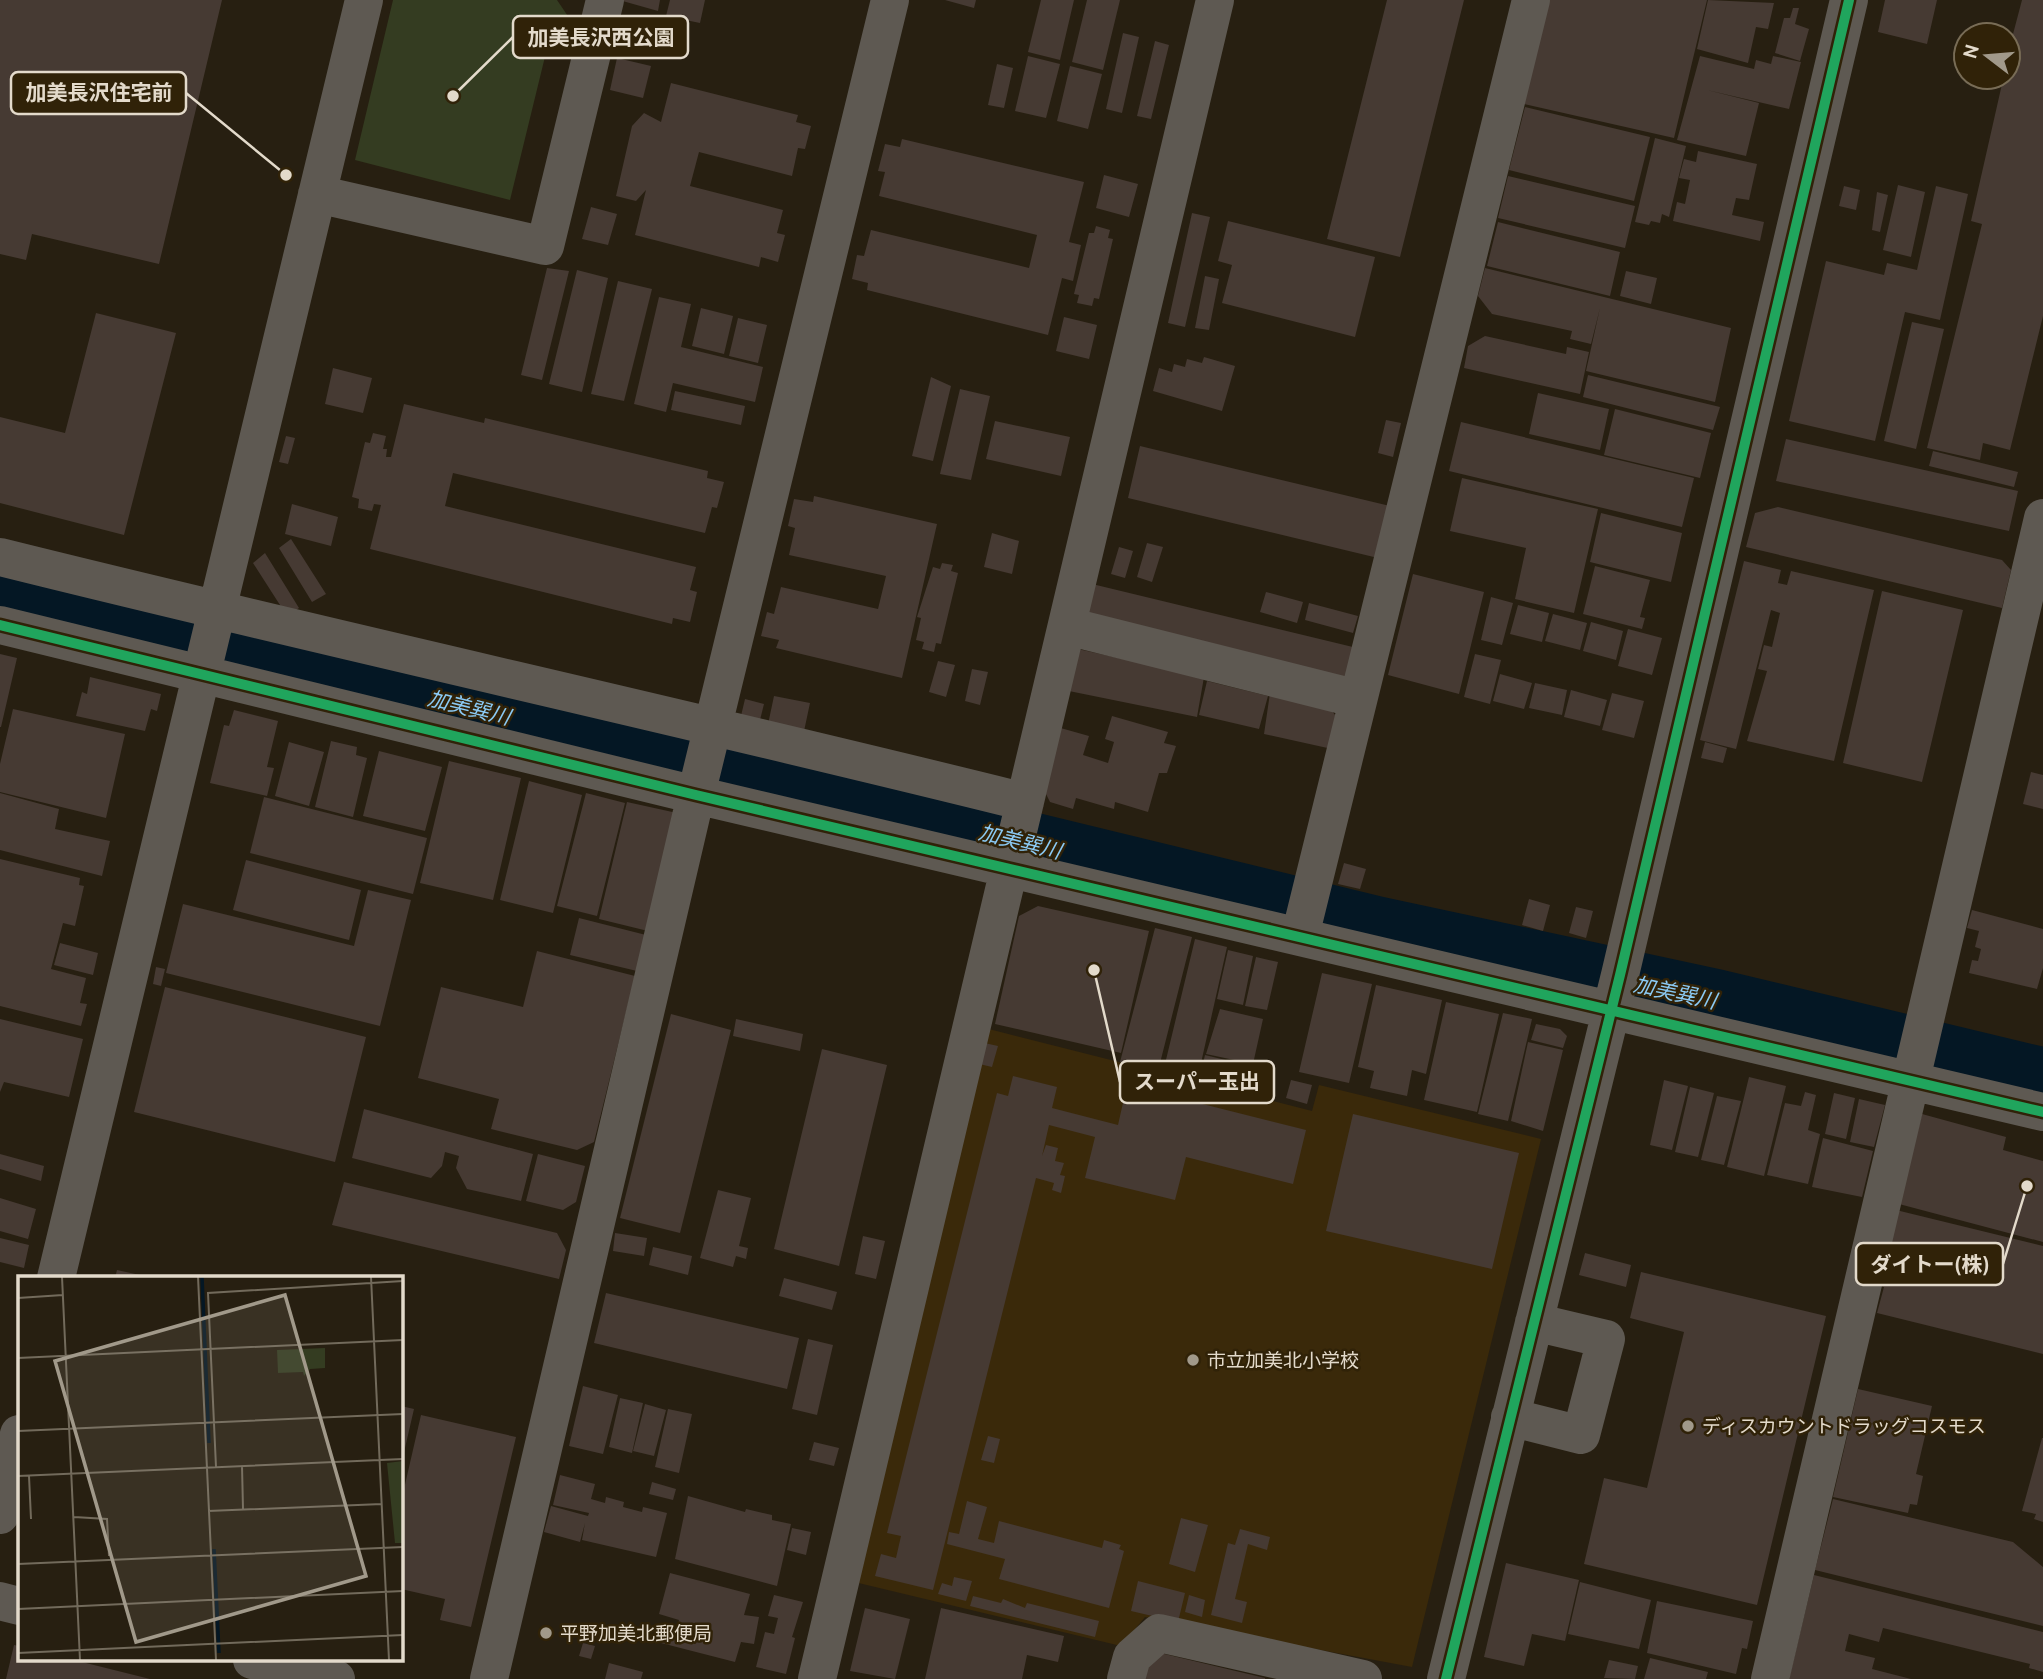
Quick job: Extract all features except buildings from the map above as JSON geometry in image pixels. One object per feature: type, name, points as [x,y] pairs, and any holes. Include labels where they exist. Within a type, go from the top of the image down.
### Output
[{"type":"street","points":[[56,1276],[364,0]]},
{"type":"street","points":[[317,194],[545,246],[605,0]]},
{"type":"street","points":[[489,1679],[696,794],[890,0]]},
{"type":"street","points":[[817,1679],[1215,0]]},
{"type":"street","points":[[1300,936],[1531,0]]},
{"type":"street","points":[[1446,1679],[1616,992],[1849,0]]},
{"type":"street","points":[[1770,1679],[2043,518]]},
{"type":"street","points":[[0,557],[208,643],[696,794],[1300,936],[1616,992],[1915,1060],[2041,1099]]},
{"type":"street","points":[[0,625],[208,643],[711,733],[1024,807]]},
{"type":"street","points":[[1067,626],[1358,699]]},
{"type":"street","points":[[1510,1417],[1581,1435],[1606,1339],[1534,1322]]},
{"type":"street","points":[[0,1515],[18,1438]]},
{"type":"street","points":[[0,1601],[18,1606]]},
{"type":"street","points":[[1126,1679],[1132,1657],[1159,1633],[1363,1679]]},
{"type":"street","points":[[261,1662],[335,1679]]},
{"type":"shaded area","name":"市立加美北小学校","points":[[981,1027],[1312,1111],[1319,1085],[1541,1139],[1412,1667],[1145,1617],[1121,1646],[846,1580]]},
{"type":"green space","points":[[393,0],[557,0],[578,31],[552,28],[510,200],[355,160]]},
{"type":"waterway","name":"加美巽川","points":[[0,594],[1378,929],[1718,1002],[2043,1080]]},
{"type":"cycle path","points":[[1446,1679],[1620,975],[1849,0]]},
{"type":"cycle path","points":[[0,625],[696,795],[2043,1112]]},
{"type":"place","name":"加美長沢西公園","points":[[453,96]]},
{"type":"place","name":"加美長沢住宅前","points":[[286,175]]},
{"type":"place","name":"スーパー玉出","points":[[1094,970]]},
{"type":"place","name":"ダイトー(株)","points":[[2027,1186]]},
{"type":"place","name":"市立加美北小学校","points":[[1193,1360]]},
{"type":"place","name":"ディスカウントドラッグコスモス","points":[[1688,1426]]},
{"type":"place","name":"平野加美北郵便局","points":[[546,1633]]}]
